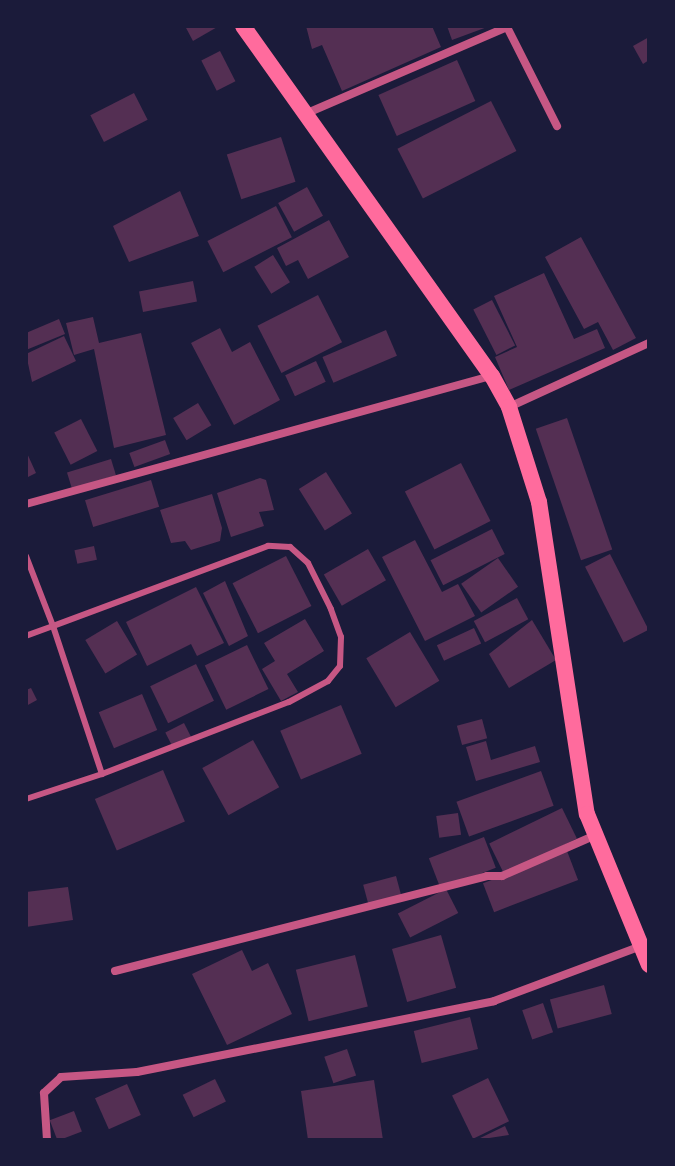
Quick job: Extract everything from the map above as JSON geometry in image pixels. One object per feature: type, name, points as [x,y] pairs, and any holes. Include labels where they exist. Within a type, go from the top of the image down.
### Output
[{"type":"main road","points":[[243,26],[492,376],[509,407],[539,502],[587,814],[645,945],[649,965]]},
{"type":"street","points":[[304,114],[507,27],[557,126]]},
{"type":"street","points":[[509,407],[649,343]]},
{"type":"street","points":[[26,504],[492,376]]},
{"type":"street","points":[[115,971],[487,876],[502,876],[596,835]]},
{"type":"street","points":[[47,1140],[44,1093],[61,1077],[137,1072],[465,1008],[645,945]]},
{"type":"lane","points":[[26,636],[268,546],[290,547],[308,563],[341,637],[340,666],[328,681],[289,702],[102,774],[26,799]]},
{"type":"lane","points":[[26,556],[53,626],[102,774]]},
{"type":"building","points":[[185,26],[219,26],[193,41]]},
{"type":"building","points":[[306,26],[432,26],[441,47],[342,91],[322,45],[312,49]]},
{"type":"building","points":[[447,26],[490,26],[452,40]]},
{"type":"building","points":[[649,37],[649,60],[643,64],[633,46]]},
{"type":"building","points":[[220,51],[235,81],[217,91],[201,61]]},
{"type":"building","points":[[457,60],[475,101],[397,136],[378,95]]},
{"type":"building","points":[[134,93],[148,120],[104,142],[90,115]]},
{"type":"building","points":[[491,101],[516,151],[423,199],[397,149]]},
{"type":"building","points":[[281,137],[296,182],[241,199],[227,155]]},
{"type":"building","points":[[307,187],[323,216],[294,232],[278,203]]},
{"type":"building","points":[[180,191],[199,236],[129,262],[113,226]]},
{"type":"building","points":[[276,206],[292,237],[223,272],[207,241]]},
{"type":"building","points":[[329,220],[349,257],[308,279],[298,260],[286,266],[277,248]]},
{"type":"building","points":[[581,237],[636,338],[613,350],[598,322],[584,329],[545,257]]},
{"type":"building","points":[[273,255],[290,282],[271,294],[254,267]]},
{"type":"building","points":[[544,273],[574,339],[597,329],[605,348],[509,390],[495,357],[517,347],[494,296]]},
{"type":"building","points":[[193,281],[197,302],[143,312],[139,291]]},
{"type":"building","points":[[318,295],[342,342],[281,373],[257,326]]},
{"type":"building","points":[[492,300],[515,345],[496,355],[473,310]]},
{"type":"building","points":[[93,317],[99,343],[141,333],[166,435],[114,448],[94,349],[74,355],[66,323]]},
{"type":"building","points":[[59,319],[65,334],[26,350],[26,333]]},
{"type":"building","points":[[220,328],[232,352],[250,342],[280,400],[234,425],[191,343]]},
{"type":"building","points":[[386,330],[397,356],[333,383],[322,357]]},
{"type":"building","points":[[64,336],[76,361],[32,382],[26,354]]},
{"type":"building","points":[[316,361],[326,382],[295,396],[285,375]]},
{"type":"building","points":[[198,403],[211,425],[187,440],[173,418]]},
{"type":"building","points":[[567,418],[612,549],[581,560],[536,429]]},
{"type":"building","points":[[81,419],[97,451],[71,465],[54,433]]},
{"type":"building","points":[[165,440],[170,454],[134,467],[129,453]]},
{"type":"building","points":[[26,451],[36,473],[26,478]]},
{"type":"building","points":[[111,459],[116,475],[72,489],[67,472]]},
{"type":"building","points":[[461,463],[491,521],[434,550],[405,492]]},
{"type":"building","points":[[326,472],[352,514],[325,531],[299,489]]},
{"type":"building","points":[[260,478],[266,480],[274,510],[259,512],[264,526],[231,537],[217,493]]},
{"type":"building","points":[[151,480],[159,507],[93,527],[85,500]]},
{"type":"building","points":[[212,494],[222,528],[220,541],[191,550],[185,541],[171,543],[160,510]]},
{"type":"building","points":[[492,529],[505,554],[443,585],[431,560]]},
{"type":"building","points":[[415,540],[442,592],[458,584],[475,616],[425,641],[382,557]]},
{"type":"building","points":[[94,546],[97,560],[77,564],[74,550]]},
{"type":"building","points":[[368,549],[386,580],[342,606],[324,574]]},
{"type":"building","points":[[610,554],[649,630],[624,642],[585,567]]},
{"type":"building","points":[[286,556],[311,606],[258,633],[233,583]]},
{"type":"building","points":[[498,558],[518,587],[481,612],[461,584]]},
{"type":"building","points":[[225,581],[248,636],[229,646],[203,593]]},
{"type":"building","points":[[196,587],[224,643],[197,656],[191,644],[147,666],[126,622]]},
{"type":"building","points":[[517,598],[528,619],[485,642],[474,621]]},
{"type":"building","points":[[305,619],[324,651],[287,674],[298,692],[281,701],[262,669],[275,661],[264,643]]},
{"type":"building","points":[[532,620],[556,660],[509,688],[489,654]]},
{"type":"building","points":[[117,621],[137,654],[105,673],[85,640]]},
{"type":"building","points":[[474,628],[481,643],[444,661],[437,645]]},
{"type":"building","points":[[410,632],[439,681],[396,707],[366,658]]},
{"type":"building","points":[[247,645],[268,689],[226,710],[205,666]]},
{"type":"building","points":[[196,664],[214,701],[168,723],[150,686]]},
{"type":"building","points":[[31,688],[37,700],[26,706],[26,690]]},
{"type":"building","points":[[142,694],[157,730],[114,748],[99,712]]},
{"type":"building","points":[[341,705],[362,754],[301,780],[280,731]]},
{"type":"building","points":[[482,719],[487,738],[462,745],[457,726]]},
{"type":"building","points":[[184,723],[191,737],[173,747],[165,733]]},
{"type":"building","points":[[253,740],[279,787],[228,815],[202,768]]},
{"type":"building","points":[[486,741],[491,760],[535,746],[540,762],[476,781],[466,747]]},
{"type":"building","points":[[163,770],[185,822],[117,850],[95,799]]},
{"type":"building","points":[[541,771],[554,806],[469,837],[456,802]]},
{"type":"building","points":[[562,808],[577,839],[504,874],[489,844]]},
{"type":"building","points":[[458,813],[461,835],[439,838],[436,816]]},
{"type":"building","points":[[484,837],[496,868],[441,889],[429,858]]},
{"type":"building","points":[[567,851],[578,880],[494,912],[483,883]]},
{"type":"building","points":[[396,876],[401,895],[368,904],[363,885]]},
{"type":"building","points":[[68,887],[73,920],[26,927],[26,892]]},
{"type":"building","points":[[446,889],[458,913],[410,938],[398,914]]},
{"type":"building","points":[[441,935],[456,988],[407,1002],[392,949]]},
{"type":"building","points":[[242,950],[252,971],[268,963],[292,1014],[227,1045],[192,974]]},
{"type":"building","points":[[355,955],[368,1006],[309,1021],[296,970]]},
{"type":"building","points":[[604,985],[612,1014],[558,1028],[550,999]]},
{"type":"building","points":[[543,1003],[553,1032],[532,1039],[522,1010]]},
{"type":"building","points":[[470,1017],[478,1049],[422,1063],[414,1031]]},
{"type":"building","points":[[347,1049],[356,1075],[333,1083],[324,1057]]},
{"type":"building","points":[[488,1078],[509,1121],[473,1139],[452,1096]]},
{"type":"building","points":[[215,1079],[226,1101],[194,1117],[183,1095]]},
{"type":"building","points":[[374,1080],[383,1140],[308,1140],[301,1091]]},
{"type":"building","points":[[127,1084],[141,1115],[109,1129],[95,1098]]},
{"type":"building","points":[[74,1111],[82,1132],[57,1140],[50,1120]]},
{"type":"building","points":[[505,1126],[509,1135],[476,1140]]}]
